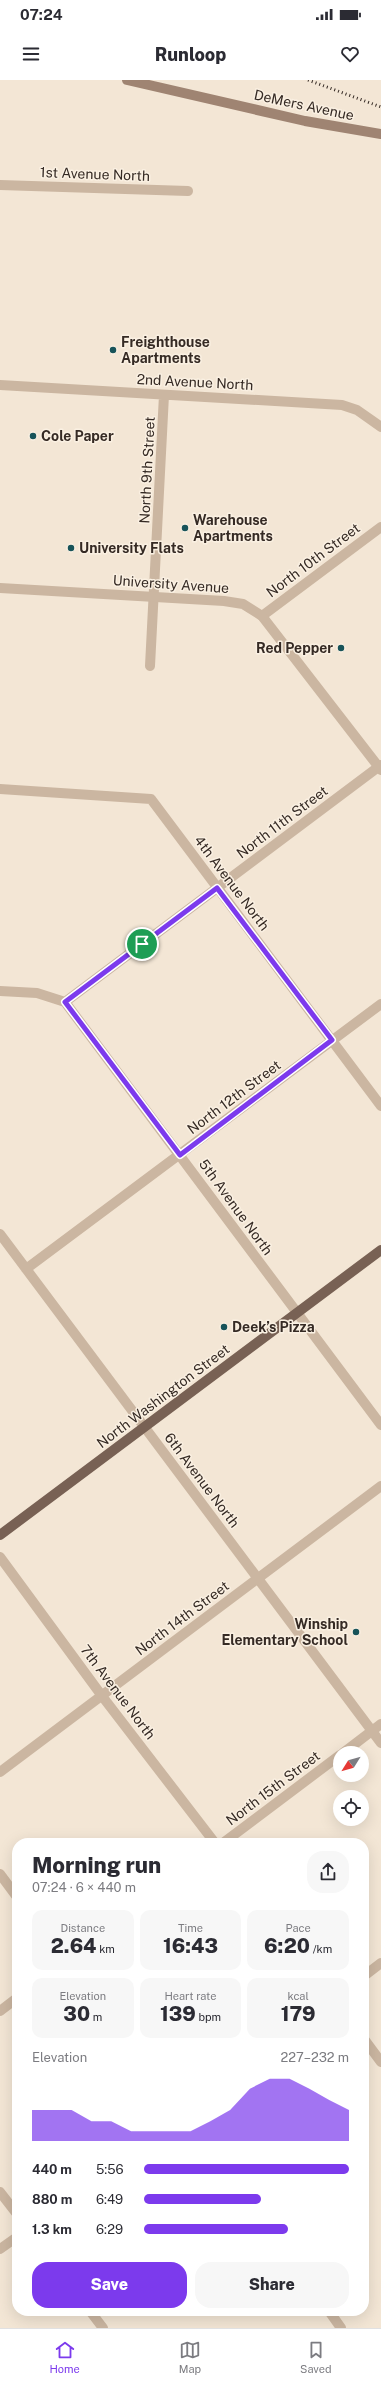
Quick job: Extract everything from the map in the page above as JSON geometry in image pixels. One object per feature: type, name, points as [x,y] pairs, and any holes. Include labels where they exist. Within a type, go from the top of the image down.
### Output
[{"type":"main road","name":"DeMers Avenue","points":[[127,80],[305,121],[381,134]]},
{"type":"main road","name":"North Washington Street","points":[[0,1535],[381,1250]]},
{"type":"street","name":"1st Avenue North","points":[[0,186],[188,191]]},
{"type":"street","name":"2nd Avenue North","points":[[0,385],[342,405],[357,410],[381,427]]},
{"type":"street","name":"North 9th Street","points":[[150,666],[164,395]]},
{"type":"street","name":"North 10th Street","points":[[262,616],[381,527]]},
{"type":"street","name":"University Avenue","points":[[0,588],[224,600],[243,604],[262,616],[380,767]]},
{"type":"street","name":"North 11th Street","points":[[65,1002],[380,767]]},
{"type":"street","name":"4th Avenue North","points":[[0,789],[151,799],[381,1106]]},
{"type":"street","points":[[0,991],[37,993],[65,1002]]},
{"type":"street","name":"5th Avenue North","points":[[65,1002],[381,1425]]},
{"type":"street","name":"North 12th Street","points":[[26,1269],[381,1004]]},
{"type":"street","name":"6th Avenue North","points":[[0,1234],[381,1743]]},
{"type":"street","name":"North 14th Street","points":[[0,1772],[381,1486]]},
{"type":"street","name":"7th Avenue North","points":[[0,1557],[102,1696],[211,1838]]},
{"type":"street","points":[[352,1746],[381,1724]]},
{"type":"street","name":"North 15th Street","points":[[230,1838],[333,1760]]},
{"type":"street","points":[[0,1874],[12,1890]]},
{"type":"street","points":[[369,1972],[381,1963]]},
{"type":"street","points":[[0,2011],[12,2002]]},
{"type":"street","points":[[369,2046],[381,2062]]},
{"type":"street","points":[[0,2192],[12,2208]]},
{"type":"street","points":[[0,2249],[12,2240]]},
{"type":"street","points":[[94,2316],[103,2328]]},
{"type":"street","points":[[333,2316],[342,2328]]},
{"type":"railway","points":[[308,80],[381,107]]},
{"type":"place","name":"Freighthouse Apartments","points":[[113,350]]},
{"type":"place","name":"Cole Paper","points":[[33,436]]},
{"type":"place","name":"Warehouse Apartments","points":[[185,528]]},
{"type":"place","name":"University Flats","points":[[71,548]]},
{"type":"place","name":"Red Pepper","points":[[341,648]]},
{"type":"place","name":"Deek’s Pizza","points":[[224,1327]]},
{"type":"place","name":"Winship Elementary School","points":[[356,1632]]},
{"type":"route","points":[[217,888],[332,1040],[180,1155],[65,1002],[142,944],[217,888]]}]
